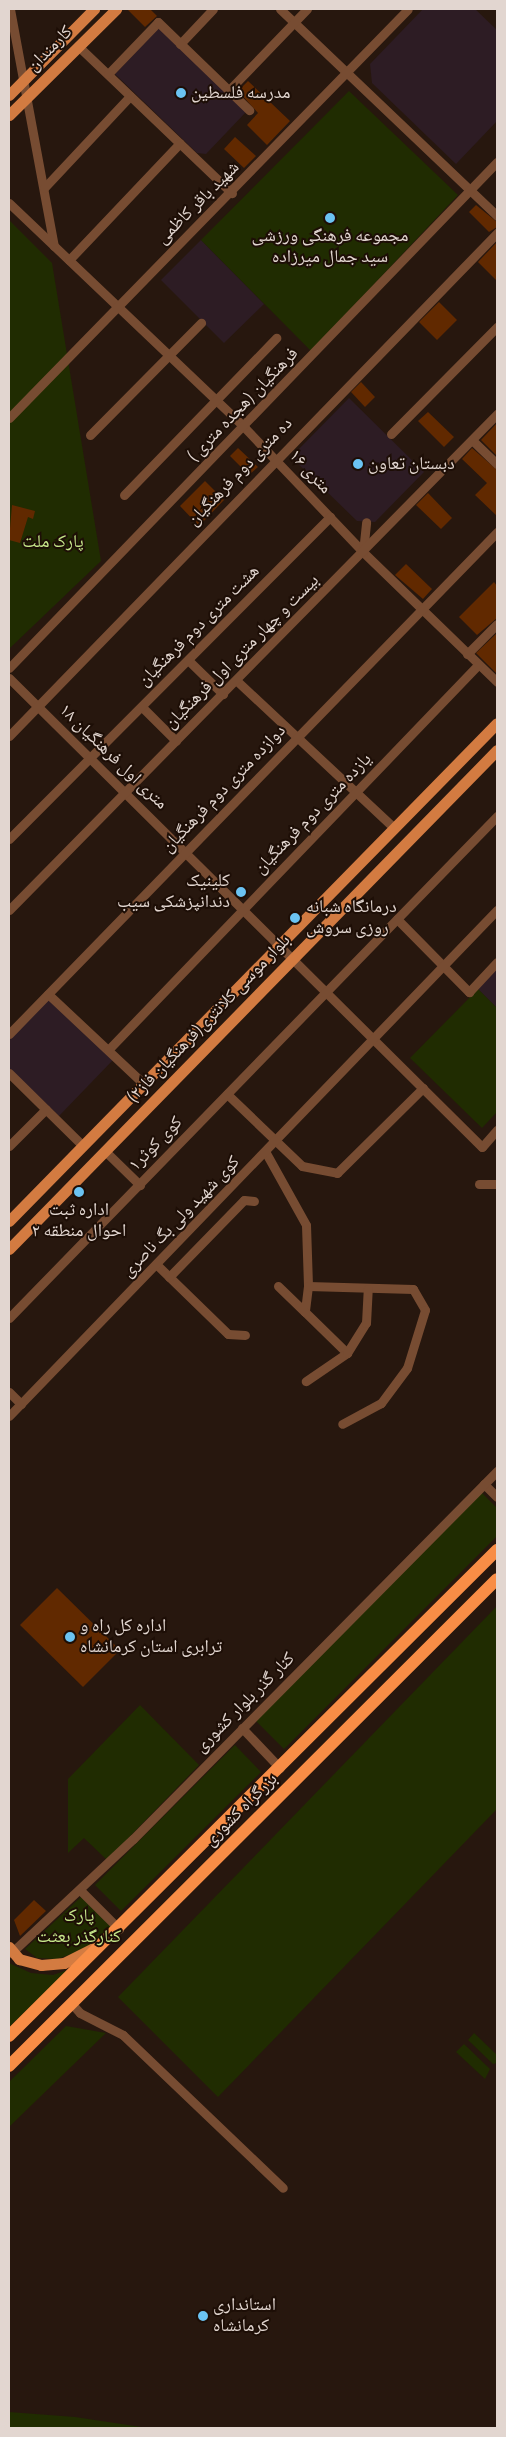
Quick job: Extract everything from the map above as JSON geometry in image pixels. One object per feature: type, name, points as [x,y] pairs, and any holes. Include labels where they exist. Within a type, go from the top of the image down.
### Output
[{"type":"highway","name":"بزرگراه کشوری","points":[[9,2036],[120,1929],[497,1550]]},
{"type":"highway","name":"بزرگراه کشوری","points":[[9,2066],[497,1579]]},
{"type":"main road","name":"کارمندان","points":[[9,95],[94,9]]},
{"type":"main road","name":"کارمندان","points":[[9,115],[116,9]]},
{"type":"main road","name":"بلوار موسی کلانتری(فرهنگیان فاز۲)","points":[[9,1221],[497,722]]},
{"type":"main road","name":"بلوار موسی کلانتری(فرهنگیان فاز۲)","points":[[9,1249],[497,750]]},
{"type":"main road","points":[[10,1951],[29,1963],[53,1965],[103,1944]]},
{"type":"street","points":[[10,9],[11,24],[24,80],[54,247]]},
{"type":"street","points":[[180,44],[213,9]]},
{"type":"street","points":[[280,9],[497,216]]},
{"type":"street","points":[[228,90],[307,9]]},
{"type":"street","name":"شهید باقر کاظمی","points":[[9,418],[232,192],[408,9]]},
{"type":"street","points":[[108,74],[158,22],[249,110]]},
{"type":"street","points":[[78,46],[232,192]]},
{"type":"street","points":[[44,188],[130,96]]},
{"type":"street","points":[[69,260],[180,143]]},
{"type":"street","name":"فرهنگیان (هجده متری )","points":[[9,668],[245,428],[497,162]]},
{"type":"street","name":"۱۶ متری","points":[[9,203],[245,428],[363,552],[497,682]]},
{"type":"street","name":"ده متری دوم فرهنگیان","points":[[9,736],[275,459],[497,233]]},
{"type":"street","points":[[90,434],[202,323]]},
{"type":"street","points":[[391,434],[497,327]]},
{"type":"street","points":[[124,495],[276,338]]},
{"type":"street","name":"بیست و چهار متری اول فرهنگیان","points":[[9,910],[497,414]]},
{"type":"street","points":[[472,440],[497,464]]},
{"type":"street","name":"هشت متری دوم فرهنگیان","points":[[9,839],[92,758],[330,517]]},
{"type":"street","points":[[363,552],[366,522]]},
{"type":"street","name":"دوازده متری دوم فرهنگیان","points":[[9,1034],[497,532]]},
{"type":"street","points":[[467,654],[497,624]]},
{"type":"street","points":[[188,660],[223,694]]},
{"type":"street","name":"یازده متری دوم فرهنگیان","points":[[108,1050],[478,665]]},
{"type":"street","name":"۱۸ متری اول فرهنگیان","points":[[9,678],[245,908],[326,992],[482,1147],[497,1130]]},
{"type":"street","points":[[236,681],[355,794],[394,828]]},
{"type":"street","points":[[142,707],[176,741]]},
{"type":"street","name":"کوی کوثر۱","points":[[9,1318],[497,816]]},
{"type":"street","name":"کوی شهید ولی بگ ناصری","points":[[9,1416],[266,1153],[497,910]]},
{"type":"street","points":[[397,919],[469,992],[497,962]]},
{"type":"street","points":[[48,994],[144,1084]]},
{"type":"street","points":[[9,1073],[83,1146]]},
{"type":"street","points":[[227,1094],[302,1166],[337,1173],[423,1088]]},
{"type":"street","points":[[9,1146],[46,1109]]},
{"type":"street","points":[[105,1151],[140,1185]]},
{"type":"street","points":[[266,1153],[306,1224],[308,1286],[305,1312]]},
{"type":"street","points":[[479,1184],[497,1184]]},
{"type":"street","points":[[169,1277],[244,1200],[254,1201]]},
{"type":"street","points":[[157,1265],[228,1334],[245,1335]]},
{"type":"street","points":[[278,1286],[346,1354]]},
{"type":"street","points":[[308,1286],[413,1289],[425,1310],[407,1368],[380,1403],[342,1424]]},
{"type":"street","points":[[306,1381],[346,1354],[366,1323],[368,1288]]},
{"type":"street","points":[[9,1392],[21,1404]]},
{"type":"street","name":"کنار گذر بلوار کشوری","points":[[10,1951],[81,1891],[497,1471]]},
{"type":"street","points":[[484,1484],[497,1497]]},
{"type":"street","points":[[242,1728],[280,1768]]},
{"type":"street","points":[[81,1891],[120,1929]]},
{"type":"street","points":[[72,2004],[80,2013],[123,2035],[283,2188]]},
{"type":"shaded area","points":[[423,9],[475,9],[497,30],[497,121],[456,164],[372,83],[370,64]]},
{"type":"shaded area","name":"مدرسه فلسطین","points":[[159,28],[246,112],[206,154],[197,153],[115,74]]},
{"type":"shaded area","points":[[201,240],[264,304],[224,343],[161,280]]},
{"type":"shaded area","name":"دبستان تعاون","points":[[349,398],[424,472],[375,522],[357,521],[291,457]]},
{"type":"shaded area","points":[[497,969],[497,1008],[478,989]]},
{"type":"shaded area","points":[[49,998],[113,1060],[59,1116],[9,1068],[9,1039]]},
{"type":"green space","name":"مجموعه فرهنگی ورزشی سید جمال میرزاده","points":[[349,91],[458,195],[311,351],[201,240]]},
{"type":"green space","name":"پارک ملت","points":[[9,220],[52,263],[101,561],[10,648]]},
{"type":"green space","points":[[478,989],[497,1008],[497,1112],[482,1128],[410,1058]]},
{"type":"green space","points":[[481,1492],[497,1508],[497,1536],[284,1749],[254,1719]]},
{"type":"green space","points":[[497,1606],[497,1809],[218,2097],[118,1997]]},
{"type":"green space","points":[[140,1705],[199,1765],[107,1860],[84,1838],[68,1853],[68,1779]]},
{"type":"green space","points":[[235,1745],[261,1772],[121,1911],[95,1885]]},
{"type":"green space","name":"پارک کنارگذر بعثت","points":[[81,1897],[112,1928],[84,1950],[57,1959],[37,1958],[25,1949]]},
{"type":"green space","points":[[9,1963],[31,1973],[53,1975],[68,1970],[9,2027]]},
{"type":"green space","points":[[66,2026],[106,2033],[9,2127],[9,2082]]},
{"type":"green space","points":[[474,2033],[497,2055],[497,2063],[493,2064],[468,2040]]},
{"type":"green space","points":[[464,2044],[490,2069],[485,2079],[456,2052]]},
{"type":"green space","points":[[9,2412],[75,2417],[148,2428],[9,2428]]},
{"type":"building","points":[[127,9],[150,9],[157,16],[145,27]]},
{"type":"building","points":[[248,81],[290,121],[267,145],[247,125],[258,113],[238,91]]},
{"type":"building","points":[[235,137],[256,156],[244,168],[224,149]]},
{"type":"building","points":[[476,205],[497,222],[497,227],[489,232],[469,212]]},
{"type":"building","points":[[497,242],[497,281],[478,262]]},
{"type":"building","points":[[439,302],[457,320],[437,340],[419,322]]},
{"type":"building","points":[[361,382],[375,397],[365,407],[351,392]]},
{"type":"building","points":[[428,412],[454,437],[444,447],[418,421]]},
{"type":"building","points":[[497,423],[497,456],[481,440]]},
{"type":"building","points":[[238,448],[258,467],[249,475],[230,456]]},
{"type":"building","points":[[472,448],[497,470],[497,516],[475,495],[487,483],[462,459]]},
{"type":"building","points":[[205,481],[224,500],[199,526],[180,506]]},
{"type":"building","points":[[428,493],[452,518],[441,529],[416,505]]},
{"type":"building","points":[[12,505],[35,511],[33,519],[28,517],[20,543],[9,540]]},
{"type":"building","points":[[406,564],[432,589],[423,599],[395,575]]},
{"type":"building","points":[[494,582],[497,586],[497,618],[477,635],[459,617]]},
{"type":"building","points":[[497,633],[497,674],[476,653]]},
{"type":"building","name":"اداره کل راه و ترابری استان کرمانشاه","points":[[57,1588],[120,1650],[83,1687],[20,1625]]},
{"type":"building","points":[[34,1900],[46,1911],[20,1936],[14,1920]]},
{"type":"place","name":"مدرسه فلسطین","points":[[181,93]]},
{"type":"place","name":"مجموعه فرهنگی ورزشی سید جمال میرزاده","points":[[330,218]]},
{"type":"place","name":"دبستان تعاون","points":[[358,464]]},
{"type":"place","name":"کلینیک دندانپزشکی سیب","points":[[241,892]]},
{"type":"place","name":"درمانگاه شبانه روزی سروش","points":[[295,918]]},
{"type":"place","name":"اداره ثبت احوال منطقه ۲","points":[[79,1192]]},
{"type":"place","name":"اداره کل راه و ترابری استان کرمانشاه","points":[[70,1637]]},
{"type":"place","name":"استانداری کرمانشاه","points":[[203,2316]]}]
